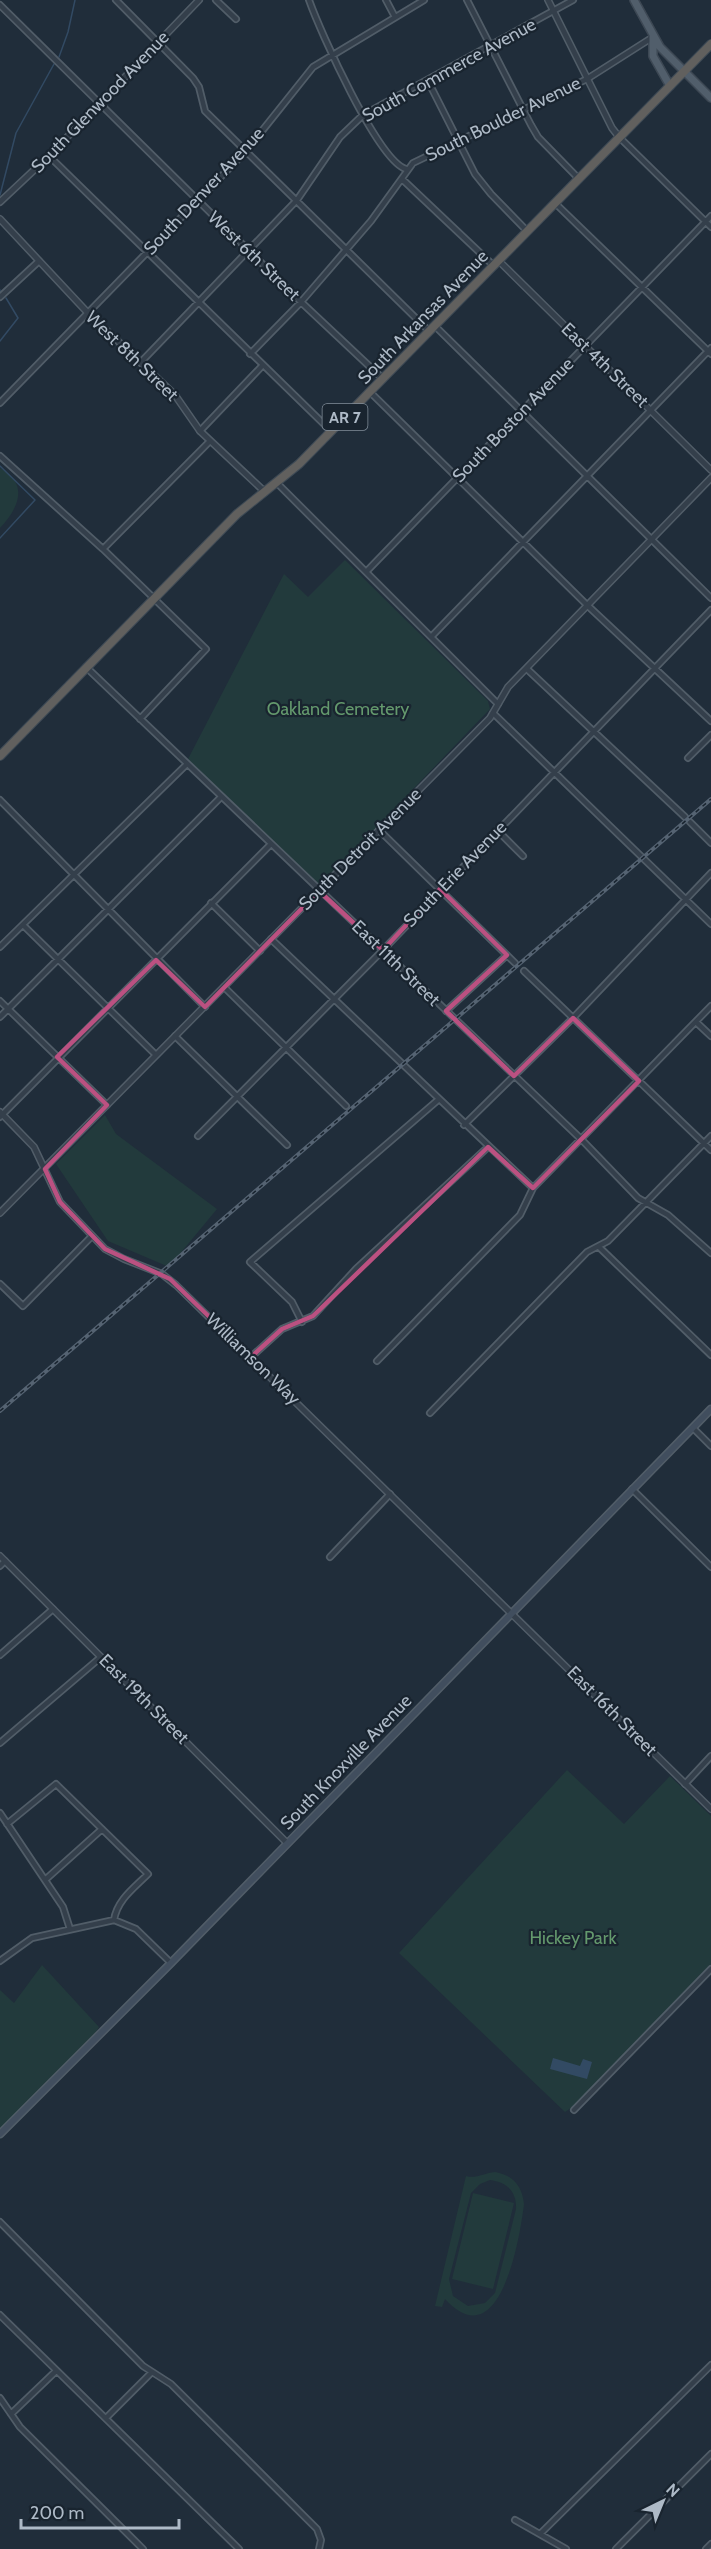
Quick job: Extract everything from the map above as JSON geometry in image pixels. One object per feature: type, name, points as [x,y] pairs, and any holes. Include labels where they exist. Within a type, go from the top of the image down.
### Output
[{"type":"highway","name":"AR 7","points":[[684,71],[711,44]]},
{"type":"highway","name":"South Arkansas Avenue","points":[[0,756],[237,514],[277,483],[383,379],[684,71]]},
{"type":"main road","points":[[634,0],[653,37],[711,98]]},
{"type":"main road","points":[[653,37],[653,56],[670,86]]},
{"type":"main road","name":"South Knoxville Avenue","points":[[0,2134],[171,1963],[711,1409]]},
{"type":"street","points":[[116,0],[199,87],[201,105],[205,111],[346,248],[520,411],[711,598]]},
{"type":"street","name":"South Glenwood Avenue","points":[[0,202],[49,156],[199,0]]},
{"type":"street","points":[[216,0],[236,19]]},
{"type":"street","points":[[309,0],[363,116],[394,161],[406,169]]},
{"type":"street","points":[[386,0],[395,17]]},
{"type":"street","name":"South Denver Avenue","points":[[0,403],[246,151],[306,74],[333,54],[424,0]]},
{"type":"street","points":[[467,0],[538,137],[579,178]]},
{"type":"street","points":[[548,0],[619,137],[711,228]]},
{"type":"street","name":"South Commerce Avenue","points":[[141,362],[297,200],[340,137],[363,116],[573,0]]},
{"type":"street","name":"West 6th Street","points":[[0,5],[301,302],[383,379]]},
{"type":"street","name":"South Boulder Avenue","points":[[250,354],[301,302],[402,179],[406,169],[421,158],[587,79],[653,37]]},
{"type":"street","points":[[428,81],[458,141],[486,188],[527,231]]},
{"type":"street","points":[[49,156],[331,431]]},
{"type":"street","points":[[402,179],[496,264]]},
{"type":"street","points":[[431,637],[586,475],[710,351],[555,203]]},
{"type":"street","name":"South Boston Avenue","points":[[366,572],[711,216]]},
{"type":"street","name":"West 8th Street","points":[[0,219],[87,312],[175,395],[200,431],[265,492]]},
{"type":"street","points":[[0,297],[39,261]]},
{"type":"street","name":"East 4th Street","points":[[496,264],[711,470]]},
{"type":"street","points":[[200,431],[262,365]]},
{"type":"street","points":[[370,392],[587,605],[711,721]]},
{"type":"street","points":[[103,549],[210,441]]},
{"type":"street","points":[[0,456],[103,549],[206,649],[140,719]]},
{"type":"street","name":"South Detroit Avenue","points":[[0,1213],[493,713],[508,687],[711,478]]},
{"type":"street","points":[[277,483],[498,704]]},
{"type":"street","name":"South Erie Avenue","points":[[198,1136],[383,950],[711,609]]},
{"type":"street","name":"East 11th Street","points":[[86,666],[220,798],[383,950],[645,1202],[668,1215],[711,1253]]},
{"type":"street","points":[[527,669],[685,817]]},
{"type":"street","points":[[493,713],[711,924]]},
{"type":"street","points":[[688,758],[711,735]]},
{"type":"street","points":[[0,947],[186,765]]},
{"type":"street","points":[[0,1017],[220,798]]},
{"type":"street","points":[[0,800],[205,1007]]},
{"type":"street","points":[[690,822],[711,843]]},
{"type":"street","points":[[379,830],[515,963]]},
{"type":"street","points":[[497,830],[523,856]]},
{"type":"street","points":[[1,1114],[270,845]]},
{"type":"street","points":[[464,1125],[573,1018],[711,873]]},
{"type":"street","points":[[211,903],[260,951]]},
{"type":"street","points":[[23,925],[156,1055]]},
{"type":"street","points":[[271,939],[464,1125],[533,1188]]},
{"type":"street","points":[[446,1011],[507,955]]},
{"type":"street","points":[[524,971],[711,1150]]},
{"type":"street","points":[[224,987],[345,1106]]},
{"type":"street","points":[[0,1001],[107,1105]]},
{"type":"street","points":[[377,1361],[520,1215],[533,1188],[711,1006]]},
{"type":"street","points":[[696,1022],[711,1036]]},
{"type":"street","points":[[175,1036],[287,1145]]},
{"type":"street","points":[[302,1322],[292,1302],[250,1262],[438,1100]]},
{"type":"street","name":"Williamson Way","points":[[1,1114],[34,1147],[60,1202],[92,1236],[114,1254],[170,1279],[512,1612]]},
{"type":"street","points":[[430,1413],[587,1252],[608,1241],[711,1136]]},
{"type":"street","points":[[251,1358],[282,1329],[313,1316],[356,1269],[488,1147]]},
{"type":"street","points":[[0,1284],[23,1306],[92,1236]]},
{"type":"street","points":[[599,1247],[711,1355]]},
{"type":"street","points":[[693,1428],[711,1446]]},
{"type":"street","points":[[632,1489],[711,1567]]},
{"type":"street","points":[[330,1557],[390,1494]]},
{"type":"street","name":"East 19th Street","points":[[0,1556],[3,1564],[53,1609],[287,1843]]},
{"type":"street","points":[[0,1655],[53,1609]]},
{"type":"street","name":"East 16th Street","points":[[512,1612],[711,1809]]},
{"type":"street","points":[[0,1743],[101,1657]]},
{"type":"street","points":[[685,1784],[711,1755]]},
{"type":"street","points":[[8,1824],[56,1784],[148,1874],[121,1901],[116,1909],[114,1920]]},
{"type":"street","points":[[0,1813],[63,1907],[70,1929]]},
{"type":"street","points":[[45,1880],[102,1829]]},
{"type":"street","points":[[0,1961],[32,1938],[114,1920],[136,1929],[171,1963]]},
{"type":"street","points":[[574,2110],[711,1970]]},
{"type":"street","points":[[0,2222],[152,2372],[171,2384],[317,2529],[321,2540],[319,2549]]},
{"type":"street","points":[[0,2315],[239,2549]]},
{"type":"street","points":[[540,2534],[711,2365]]},
{"type":"street","points":[[11,2414],[56,2371]]},
{"type":"street","points":[[106,2418],[152,2372]]},
{"type":"street","points":[[0,2398],[32,2440],[143,2549]]},
{"type":"street","points":[[616,2549],[711,2454]]},
{"type":"street","points":[[515,2520],[566,2549]]},
{"type":"street","points":[[706,2549],[711,2544]]},
{"type":"highlighted area","points":[[440,889],[507,955],[446,1011],[514,1076],[573,1018],[639,1081],[533,1188],[488,1147],[313,1316],[282,1329],[251,1357],[170,1279],[105,1249],[60,1202],[45,1169],[107,1105],[57,1057],[156,960],[205,1007],[319,891],[383,950]]},
{"type":"green space","points":[[0,468],[15,481],[18,497],[12,513],[0,528]]},
{"type":"green space","name":"Oakland Cemetery","points":[[345,560],[488,701],[490,709],[319,887],[260,836],[188,759],[284,574],[308,597]]},
{"type":"green space","points":[[105,1115],[116,1134],[217,1209],[169,1267],[108,1241],[56,1164]]},
{"type":"green space","name":"Hickey Park","points":[[567,1770],[624,1824],[670,1776],[711,1816],[711,1964],[574,2106],[565,2112],[399,1953]]},
{"type":"green space","points":[[42,1965],[99,2027],[76,2064],[0,2139],[0,1990],[14,2003]]},
{"type":"green space","points":[[495,2172],[516,2182],[524,2204],[518,2242],[504,2287],[493,2304],[480,2314],[464,2314],[445,2299],[442,2307],[435,2306],[466,2176]],"holes":[[[490,2180],[510,2189],[515,2198],[516,2209],[495,2293],[485,2303],[468,2306],[453,2296],[449,2279],[471,2193],[480,2184]]]},
{"type":"green space","points":[[473,2193],[514,2203],[493,2289],[452,2279]]},
{"type":"water","points":[[553,2058],[580,2066],[583,2059],[592,2062],[587,2079],[550,2069]]},
{"type":"waterway","points":[[59,57],[68,32],[75,0]]},
{"type":"waterway","points":[[0,195],[16,133],[54,64]]},
{"type":"waterway","points":[[0,341],[18,318],[6,298]]},
{"type":"waterway","points":[[0,466],[35,500],[0,538]]},
{"type":"railway","points":[[0,1411],[711,799]]}]
